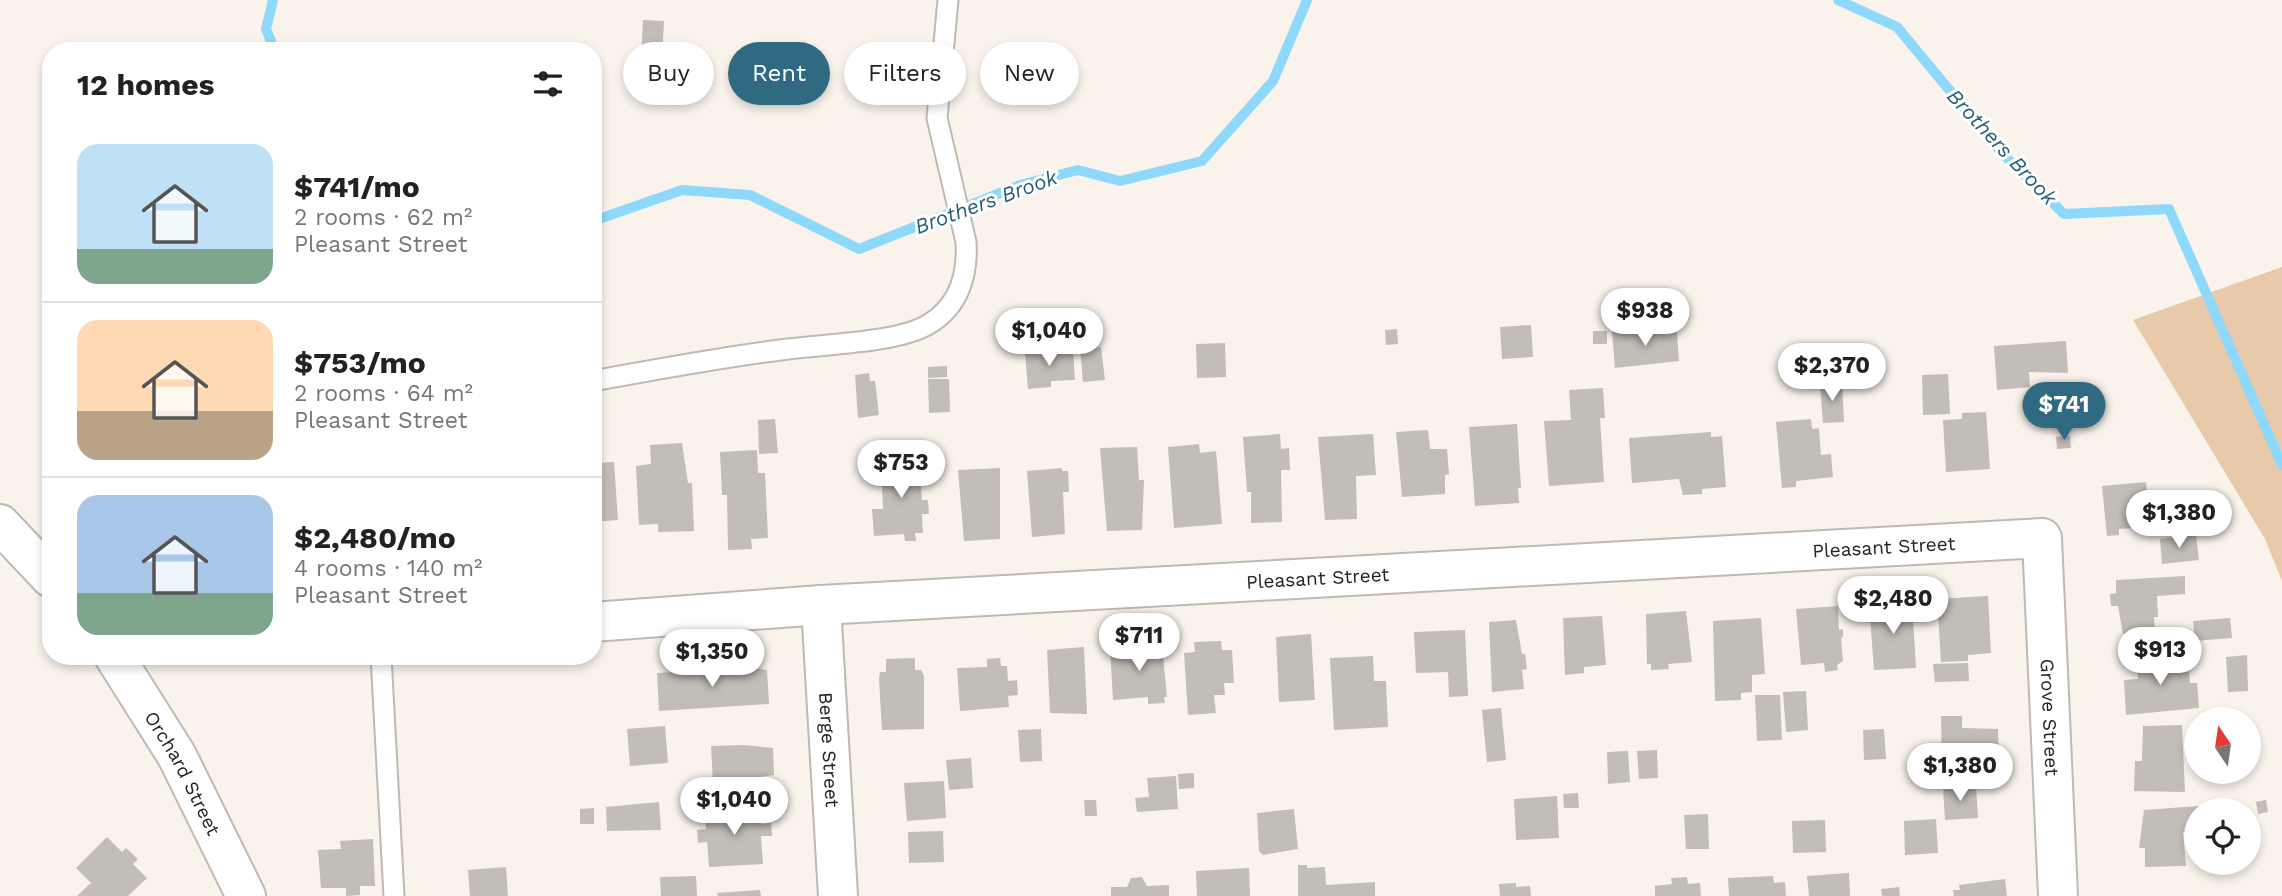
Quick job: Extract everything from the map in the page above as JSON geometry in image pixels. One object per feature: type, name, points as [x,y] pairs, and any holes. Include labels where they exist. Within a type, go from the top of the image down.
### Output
[{"type":"street","points":[[0,524],[42,568]]},
{"type":"street","name":"Pleasant Street","points":[[602,621],[821,605],[2042,538]]},
{"type":"street","name":"Grove Street","points":[[2042,538],[2058,896]]},
{"type":"street","name":"Berge Street","points":[[821,605],[838,896]]},
{"type":"street","name":"Orchard Street","points":[[120,665],[177,756],[246,896]]},
{"type":"lane","points":[[602,380],[920,329],[943,313],[965,278],[965,242],[937,118],[948,0]]},
{"type":"lane","points":[[382,665],[394,896]]},
{"type":"shaded area","points":[[2282,267],[2282,581],[2265,539],[2133,320]]},
{"type":"building","points":[[643,20],[664,21],[663,42],[642,42]]},
{"type":"building","points":[[1531,325],[1533,357],[1502,359],[1500,327]]},
{"type":"building","points":[[1397,329],[1398,344],[1386,345],[1385,330]]},
{"type":"building","points":[[1593,331],[1607,331],[1607,344],[1593,344]]},
{"type":"building","points":[[1612,332],[1677,332],[1679,361],[1615,368]]},
{"type":"building","points":[[2066,341],[2068,373],[2029,372],[2030,387],[1997,390],[1994,346]]},
{"type":"building","points":[[1225,343],[1226,377],[1197,378],[1196,344]]},
{"type":"building","points":[[1101,347],[1105,380],[1083,382],[1080,349]]},
{"type":"building","points":[[1073,349],[1075,380],[1051,381],[1051,387],[1028,389],[1025,353]]},
{"type":"building","points":[[947,366],[947,377],[928,378],[928,367]]},
{"type":"building","points":[[869,373],[870,381],[875,381],[879,415],[858,418],[855,375]]},
{"type":"building","points":[[1948,374],[1950,414],[1923,415],[1922,375]]},
{"type":"building","points":[[928,379],[949,379],[950,412],[929,413]]},
{"type":"building","points":[[1842,384],[1844,422],[1823,423],[1820,385]]},
{"type":"building","points":[[1603,388],[1605,418],[1600,418],[1604,482],[1549,486],[1544,421],[1571,420],[1569,390]]},
{"type":"building","points":[[1986,412],[1990,469],[1946,472],[1943,420],[1962,419],[1962,413]]},
{"type":"building","points":[[775,419],[778,453],[759,454],[758,420]]},
{"type":"building","points":[[1811,419],[1812,429],[1819,428],[1821,455],[1831,454],[1833,477],[1796,481],[1796,487],[1782,488],[1776,422]]},
{"type":"building","points":[[1517,424],[1521,488],[1518,488],[1519,503],[1475,506],[1469,427]]},
{"type":"building","points":[[1428,430],[1430,449],[1447,449],[1449,474],[1445,475],[1445,494],[1402,497],[1396,432]]},
{"type":"building","points":[[1711,432],[1711,437],[1722,436],[1726,487],[1702,489],[1702,494],[1683,495],[1679,479],[1632,483],[1629,438]]},
{"type":"building","points":[[1280,434],[1281,449],[1289,448],[1290,470],[1281,470],[1282,522],[1251,523],[1251,492],[1247,492],[1243,437]]},
{"type":"building","points":[[1373,434],[1376,475],[1356,476],[1357,519],[1325,520],[1318,437]]},
{"type":"building","points":[[2070,436],[2071,448],[2057,449],[2056,437]]},
{"type":"building","points":[[682,443],[688,483],[692,483],[694,531],[658,532],[658,524],[639,525],[636,466],[651,464],[650,445]]},
{"type":"building","points":[[1199,444],[1200,453],[1216,451],[1222,524],[1174,528],[1168,447]]},
{"type":"building","points":[[1137,447],[1139,480],[1144,480],[1142,530],[1107,531],[1100,448]]},
{"type":"building","points":[[757,450],[758,473],[765,473],[768,538],[751,539],[752,549],[728,550],[727,495],[722,495],[720,452]]},
{"type":"building","points":[[919,459],[922,500],[928,500],[929,514],[922,514],[923,533],[915,533],[916,541],[905,541],[904,534],[874,536],[872,509],[883,509],[881,461]]},
{"type":"building","points":[[614,462],[618,520],[602,521],[602,463]]},
{"type":"building","points":[[1000,468],[1000,539],[964,541],[958,470]]},
{"type":"building","points":[[1062,468],[1062,471],[1068,471],[1069,492],[1063,492],[1065,534],[1032,537],[1027,471]]},
{"type":"building","points":[[2146,482],[2150,527],[2119,529],[2119,535],[2107,536],[2102,486]]},
{"type":"building","points":[[2196,535],[2199,560],[2162,564],[2160,539]]},
{"type":"building","points":[[2185,576],[2185,594],[2157,596],[2158,617],[2154,617],[2155,632],[2123,634],[2118,606],[2111,606],[2110,594],[2116,593],[2116,580]]},
{"type":"building","points":[[1988,596],[1991,653],[1968,655],[1968,661],[1941,662],[1937,599]]},
{"type":"building","points":[[1912,602],[1916,668],[1874,670],[1869,604]]},
{"type":"building","points":[[1838,606],[1839,630],[1843,629],[1843,661],[1837,665],[1838,670],[1825,672],[1824,663],[1801,665],[1796,609]]},
{"type":"building","points":[[1686,611],[1692,662],[1668,664],[1669,669],[1651,670],[1651,664],[1647,664],[1646,614]]},
{"type":"building","points":[[1602,616],[1606,665],[1584,667],[1584,673],[1565,675],[1563,618]]},
{"type":"building","points":[[1761,618],[1765,674],[1752,675],[1752,692],[1741,693],[1741,700],[1715,701],[1713,621]]},
{"type":"building","points":[[2230,618],[2232,638],[2195,641],[2193,621]]},
{"type":"building","points":[[1516,620],[1527,669],[1522,670],[1524,689],[1492,692],[1489,622]]},
{"type":"building","points":[[1465,630],[1468,696],[1449,697],[1448,672],[1416,673],[1414,632]]},
{"type":"building","points":[[1311,634],[1315,700],[1279,702],[1276,637]]},
{"type":"building","points":[[1221,641],[1222,650],[1232,650],[1234,683],[1224,683],[1225,695],[1214,695],[1216,713],[1188,715],[1184,653],[1195,652],[1194,642]]},
{"type":"building","points":[[1162,645],[1167,697],[1164,697],[1165,703],[1148,704],[1148,697],[1113,700],[1110,648]]},
{"type":"building","points":[[1084,647],[1087,714],[1050,713],[1047,650]]},
{"type":"building","points":[[2178,653],[2179,672],[2189,671],[2190,683],[2197,683],[2199,707],[2126,715],[2124,680],[2138,679],[2136,656]]},
{"type":"building","points":[[2247,655],[2248,691],[2228,692],[2226,657]]},
{"type":"building","points":[[1373,656],[1374,681],[1386,681],[1388,727],[1334,730],[1330,658]]},
{"type":"building","points":[[915,658],[915,670],[921,670],[924,676],[924,729],[882,730],[880,672],[886,672],[886,659]]},
{"type":"building","points":[[1000,658],[1001,666],[1007,666],[1008,681],[1017,680],[1018,695],[1008,696],[1009,707],[960,711],[957,668],[987,667],[987,659]]},
{"type":"building","points":[[1968,663],[1969,681],[1935,682],[1933,664]]},
{"type":"building","points":[[754,668],[767,670],[769,704],[659,711],[657,673]]},
{"type":"building","points":[[1806,691],[1808,730],[1786,732],[1783,692]]},
{"type":"building","points":[[1755,695],[1780,695],[1782,740],[1757,741]]},
{"type":"building","points":[[1501,708],[1506,760],[1487,762],[1482,710]]},
{"type":"building","points":[[1941,716],[1962,716],[1962,728],[1998,729],[1999,766],[1987,766],[1987,770],[1942,771]]},
{"type":"building","points":[[2182,725],[2185,792],[2134,791],[2135,761],[2142,761],[2143,726]]},
{"type":"building","points":[[665,726],[668,763],[630,766],[627,729]]},
{"type":"building","points":[[1041,729],[1042,761],[1020,762],[1018,730]]},
{"type":"building","points":[[1884,729],[1886,759],[1864,760],[1863,730]]},
{"type":"building","points":[[711,746],[773,748],[774,775],[744,779],[744,782],[713,783]]},
{"type":"building","points":[[1657,750],[1658,778],[1639,779],[1637,751]]},
{"type":"building","points":[[1628,751],[1630,782],[1608,784],[1607,752]]},
{"type":"building","points":[[971,758],[973,788],[949,790],[946,760]]},
{"type":"building","points":[[1194,773],[1194,788],[1179,789],[1178,774]]},
{"type":"building","points":[[1176,776],[1178,809],[1137,812],[1135,798],[1149,797],[1147,778]]},
{"type":"building","points":[[944,781],[946,818],[907,821],[904,783]]},
{"type":"building","points":[[1976,786],[1978,818],[1945,820],[1943,787]]},
{"type":"building","points":[[1578,793],[1579,808],[1564,808],[1563,794]]},
{"type":"building","points":[[1557,796],[1559,838],[1516,840],[1514,799]]},
{"type":"building","points":[[1084,800],[1096,800],[1097,816],[1085,816]]},
{"type":"building","points":[[2266,800],[2268,812],[2261,813],[2261,801]]},
{"type":"building","points":[[659,802],[661,830],[607,831],[606,807]]},
{"type":"building","points":[[2184,807],[2184,866],[2145,867],[2145,848],[2139,848],[2144,810]]},
{"type":"building","points":[[594,808],[594,824],[580,824],[580,809]]},
{"type":"building","points":[[760,809],[761,824],[771,823],[772,836],[761,836],[763,864],[709,867],[707,842],[698,843],[697,830],[706,829],[705,812]]},
{"type":"building","points":[[1294,809],[1298,849],[1263,855],[1259,851],[1257,813]]},
{"type":"building","points":[[1708,814],[1709,849],[1686,849],[1684,815]]},
{"type":"building","points":[[1936,819],[1938,853],[1905,855],[1904,821]]},
{"type":"building","points":[[1825,820],[1826,852],[1793,853],[1792,821]]},
{"type":"building","points":[[943,831],[944,862],[909,863],[908,832]]},
{"type":"building","points":[[107,837],[122,852],[126,848],[138,859],[133,864],[147,878],[128,896],[77,896],[91,883],[76,868]]},
{"type":"building","points":[[373,839],[375,886],[360,886],[360,895],[346,896],[346,888],[321,888],[318,850],[341,849],[340,841]]},
{"type":"building","points":[[1298,865],[1307,865],[1307,868],[1325,867],[1326,885],[1375,882],[1375,896],[1298,896]]},
{"type":"building","points":[[506,867],[508,896],[470,896],[468,870]]},
{"type":"building","points":[[1249,868],[1250,896],[1197,896],[1196,871]]},
{"type":"building","points":[[1849,873],[1850,896],[1809,896],[1807,876]]},
{"type":"building","points":[[696,876],[697,896],[661,896],[660,877]]},
{"type":"building","points":[[1773,876],[1774,883],[1785,882],[1786,896],[1729,896],[1728,878]]},
{"type":"building","points":[[1142,877],[1147,886],[1169,885],[1169,896],[1111,896],[1111,887],[1127,887],[1131,878]]},
{"type":"building","points":[[1687,877],[1688,884],[1700,883],[1701,896],[1655,896],[1655,886],[1672,884],[1671,878]]},
{"type":"building","points":[[2005,879],[2007,896],[1954,896],[1953,890],[1960,890],[1959,885]]},
{"type":"building","points":[[1516,883],[1516,887],[1530,886],[1531,896],[1500,896],[1499,884]]},
{"type":"building","points":[[1899,887],[1900,896],[1882,896],[1881,889]]},
{"type":"building","points":[[760,890],[761,896],[718,896],[717,893]]},
{"type":"waterway","name":"Brothers Brook","points":[[271,42],[266,29],[273,0]]},
{"type":"waterway","name":"Brothers Brook","points":[[602,218],[682,190],[750,195],[859,249],[1020,185],[1078,170],[1120,181],[1202,161],[1273,81],[1307,0]]},
{"type":"waterway","name":"Brothers Brook","points":[[1838,0],[1897,27],[2000,151],[2064,214],[2169,209],[2282,465]]}]
